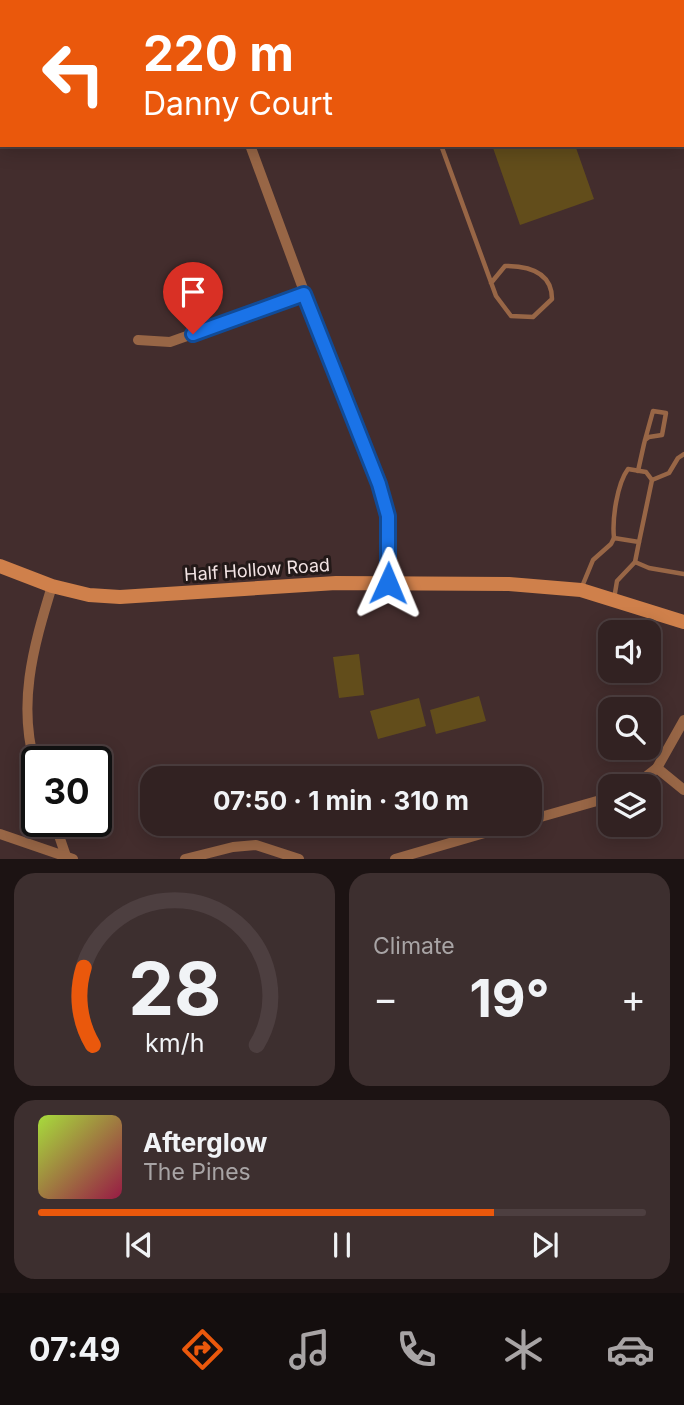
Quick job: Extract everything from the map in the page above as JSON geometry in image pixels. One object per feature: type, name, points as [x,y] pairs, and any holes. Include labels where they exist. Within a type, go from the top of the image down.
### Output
[{"type":"street","points":[[251,147],[304,294],[379,484],[388,516],[388,583]]},
{"type":"street","points":[[138,340],[170,342],[304,294]]},
{"type":"street","name":"Half Hollow Road","points":[[0,566],[52,586],[89,595],[120,597],[283,586],[509,584],[581,590],[684,622]]},
{"type":"street","points":[[32,746],[26,697],[34,648],[52,586]]},
{"type":"street","points":[[649,774],[657,768],[684,720]]},
{"type":"street","points":[[657,768],[684,790]]},
{"type":"street","points":[[542,817],[598,801]]},
{"type":"street","points":[[0,834],[69,858]]},
{"type":"street","points":[[396,859],[474,836]]},
{"type":"street","points":[[60,837],[69,858]]},
{"type":"street","points":[[185,859],[233,846],[256,845],[299,859]]},
{"type":"lane","points":[[442,147],[491,284],[496,296],[511,316],[533,317],[552,299],[552,288],[539,272],[517,266],[505,266],[491,284]]},
{"type":"lane","points":[[638,471],[645,440],[653,411],[666,413],[662,435],[645,440]]},
{"type":"lane","points":[[652,480],[669,473],[678,458],[684,454]]},
{"type":"lane","points":[[581,590],[593,560],[614,538],[612,525],[622,477],[628,469],[646,472],[652,480],[635,562],[617,581],[614,600]]},
{"type":"lane","points":[[614,538],[639,542]]},
{"type":"lane","points":[[635,562],[649,568],[684,574]]},
{"type":"shaded area","points":[[493,147],[576,147],[594,199],[520,225]]},
{"type":"shaded area","points":[[359,654],[364,695],[339,698],[333,657]]},
{"type":"shaded area","points":[[479,696],[486,721],[436,734],[430,710]]},
{"type":"shaded area","points":[[419,698],[426,726],[378,739],[370,711]]},
{"type":"route","points":[[193,334],[304,294],[379,484],[388,516],[388,583]]}]
